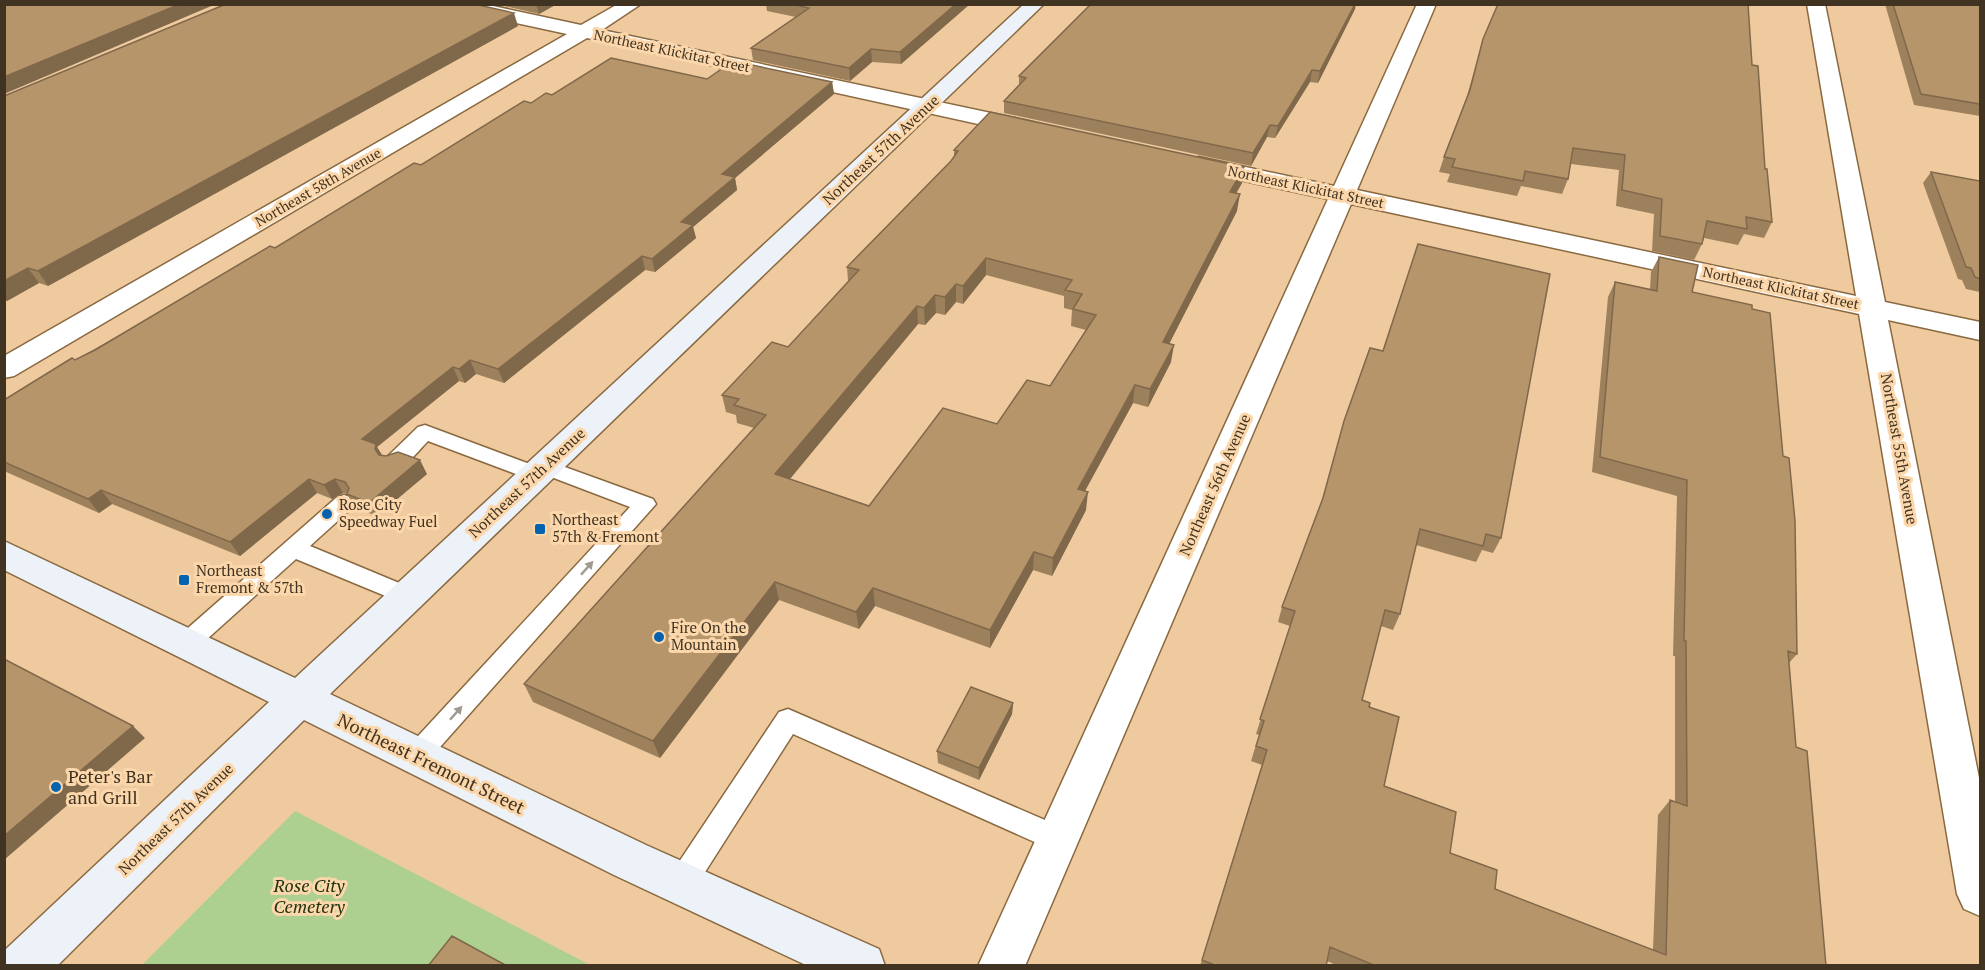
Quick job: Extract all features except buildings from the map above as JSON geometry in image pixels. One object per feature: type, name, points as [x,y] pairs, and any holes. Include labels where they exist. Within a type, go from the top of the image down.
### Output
[{"type":"main road","name":"Northeast 57th Avenue","points":[[23,966],[408,596],[1035,4]]},
{"type":"main road","name":"Northeast Fremont Street","points":[[4,554],[681,885],[862,966]]},
{"type":"street","name":"Northeast Klickitat Street","points":[[456,4],[1054,134]]},
{"type":"street","name":"Northeast 58th Avenue","points":[[4,369],[632,4]]},
{"type":"street","name":"Northeast 56th Avenue","points":[[1001,966],[1427,4]]},
{"type":"street","name":"Northeast 55th Avenue","points":[[1816,4],[1980,894]]},
{"type":"street","name":"Northeast Klickitat Street","points":[[1180,160],[1980,331]]},
{"type":"lane","points":[[394,462],[425,432],[645,504],[416,756]]},
{"type":"lane","points":[[188,642],[344,503]]},
{"type":"lane","points":[[293,548],[408,596]]},
{"type":"lane","points":[[681,885],[788,720],[1058,838]]},
{"type":"green space","name":"Rose City Cemetery","points":[[295,811],[590,965],[141,966]]},
{"type":"place","name":"Rose City Speedway Fuel","points":[[327,514]]},
{"type":"place","name":"Northeast 57th & Fremont","points":[[540,529]]},
{"type":"place","name":"Northeast Fremont & 57th","points":[[184,580]]},
{"type":"place","name":"Fire On the Mountain","points":[[659,637]]},
{"type":"place","name":"Peter's Bar and Grill","points":[[56,787]]}]
